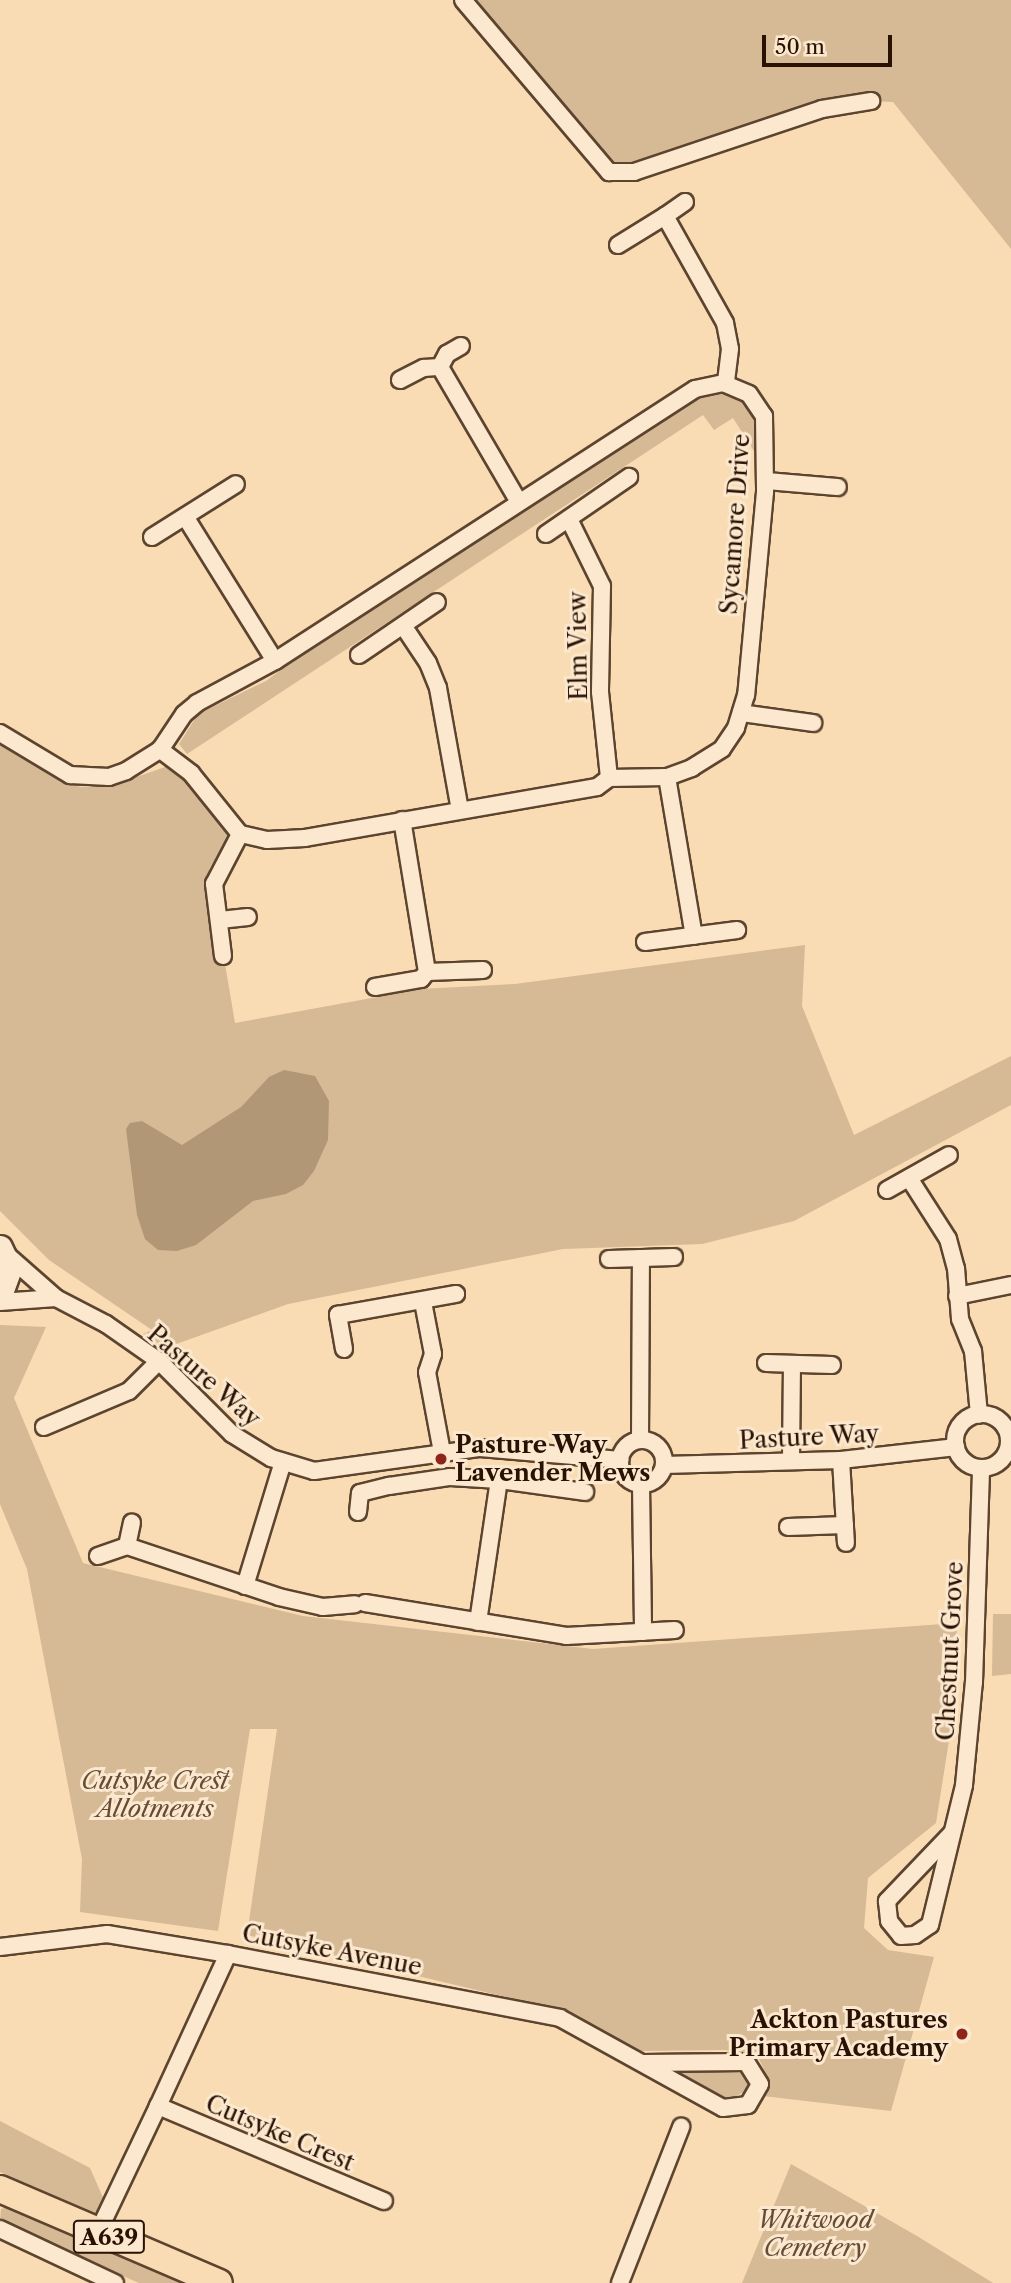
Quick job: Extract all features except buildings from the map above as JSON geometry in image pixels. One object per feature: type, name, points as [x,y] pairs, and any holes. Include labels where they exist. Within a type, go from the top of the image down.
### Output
[{"type":"main road","points":[[0,1295],[9,1279],[3,1250]]},
{"type":"main road","name":"A639","points":[[0,2189],[219,2283]]},
{"type":"street","points":[[463,0],[609,172],[634,172],[822,109],[871,101]]},
{"type":"street","points":[[618,245],[685,202]]},
{"type":"street","points":[[0,733],[32,748],[51,767],[90,778],[126,771],[160,750],[184,714],[197,703],[275,661],[695,389],[726,384],[730,349],[725,323],[665,216]]},
{"type":"street","points":[[440,368],[447,355],[461,345]]},
{"type":"street","points":[[400,380],[424,368],[440,368]]},
{"type":"street","points":[[440,368],[519,502]]},
{"type":"street","name":"Sycamore Drive","points":[[240,834],[267,840],[305,838],[597,787],[610,778],[667,777],[692,768],[722,749],[741,713],[746,695],[766,481],[764,416],[750,394],[726,384]]},
{"type":"street","points":[[546,534],[629,477]]},
{"type":"street","points":[[766,481],[838,487]]},
{"type":"street","points":[[152,537],[236,484]]},
{"type":"street","points":[[186,518],[275,661]]},
{"type":"street","name":"Elm View","points":[[569,519],[602,586],[600,692],[610,778]]},
{"type":"street","points":[[359,655],[404,627],[437,602]]},
{"type":"street","points":[[404,627],[428,663],[438,688],[460,810]]},
{"type":"street","points":[[741,713],[813,723]]},
{"type":"street","points":[[160,750],[191,773],[240,834],[214,884],[223,956]]},
{"type":"street","points":[[667,777],[694,936]]},
{"type":"street","points":[[402,820],[427,972]]},
{"type":"street","points":[[220,920],[248,917]]},
{"type":"street","points":[[645,942],[737,930]]},
{"type":"street","points":[[375,987],[421,979],[427,972],[484,970]]},
{"type":"street","points":[[887,1190],[949,1155]]},
{"type":"street","points":[[909,1178],[948,1239],[960,1319],[973,1351],[979,1415]]},
{"type":"street","name":"Pasture Way","points":[[3,1250],[56,1298],[106,1324],[159,1361],[232,1434],[283,1462],[328,1470],[480,1448],[620,1460]]},
{"type":"street","points":[[609,1259],[674,1256]]},
{"type":"street","points":[[640,1440],[641,1258]]},
{"type":"street","points":[[957,1296],[1011,1285]]},
{"type":"street","points":[[344,1349],[338,1315],[456,1294]]},
{"type":"street","points":[[0,1302],[56,1298]]},
{"type":"street","points":[[423,1302],[433,1354],[427,1372],[442,1452]]},
{"type":"street","points":[[44,1427],[129,1391],[159,1361]]},
{"type":"street","points":[[766,1363],[832,1365]]},
{"type":"street","points":[[791,1459],[792,1364]]},
{"type":"street","points":[[979,1415],[1002,1423],[1010,1437],[1003,1458],[981,1468],[964,1462],[956,1447],[962,1423],[979,1415]]},
{"type":"street","points":[[640,1440],[659,1448],[664,1465],[654,1481],[641,1483],[623,1474],[620,1460],[629,1444],[640,1440]]},
{"type":"street","name":"Pasture Way","points":[[664,1465],[791,1459],[841,1460],[956,1447]]},
{"type":"street","points":[[841,1460],[846,1543]]},
{"type":"street","points":[[245,1586],[283,1462]]},
{"type":"street","name":"Chestnut Grove","points":[[951,1834],[887,1900],[889,1921],[901,1936],[915,1935],[930,1925],[964,1785],[974,1682],[981,1468]]},
{"type":"street","points":[[358,1512],[360,1493],[450,1477],[499,1480],[585,1492]]},
{"type":"street","points":[[478,1622],[499,1480]]},
{"type":"street","points":[[641,1483],[643,1632]]},
{"type":"street","points":[[127,1546],[132,1523]]},
{"type":"street","points":[[788,1527],[845,1525]]},
{"type":"street","points":[[98,1556],[127,1546],[245,1586],[323,1606],[360,1604],[566,1636],[675,1630]]},
{"type":"street","name":"Cutsyke Avenue","points":[[0,1947],[107,1934],[228,1954],[560,2018],[643,2063],[734,2110],[748,2105],[760,2084],[746,2063],[643,2063]]},
{"type":"street","points":[[98,2232],[228,1954]]},
{"type":"street","name":"Cutsyke Crest","points":[[158,2106],[384,2201]]},
{"type":"street","points":[[620,2283],[681,2127]]},
{"type":"street","points":[[0,2229],[115,2283]]},
{"type":"green space","points":[[464,0],[1011,0],[1011,249],[893,102],[871,101],[704,150],[609,170]]},
{"type":"green space","points":[[709,392],[727,394],[746,404],[756,417],[761,462],[733,418],[714,430],[703,415],[187,754],[179,744],[198,714],[266,681],[360,611]]},
{"type":"green space","points":[[0,742],[23,753],[48,774],[80,787],[116,784],[171,765],[231,835],[209,869],[235,1023],[421,989],[515,984],[805,945],[802,1006],[854,1135],[1011,1056],[1011,1105],[794,1221],[702,1244],[563,1249],[288,1304],[165,1348],[143,1334],[152,1330],[49,1260],[0,1211]]},
{"type":"green space","name":"Cutsyke Crest Allotments","points":[[0,1325],[46,1327],[14,1398],[83,1563],[303,1616],[593,1649],[957,1623],[954,1709],[936,1823],[868,1878],[864,1928],[888,1950],[934,1957],[891,2111],[763,2096],[767,2076],[759,2059],[725,2050],[641,2051],[560,2010],[247,1935],[277,1729],[250,1729],[218,1931],[80,1912],[82,1859],[27,1569],[0,1504]]},
{"type":"green space","points":[[993,1614],[1011,1614],[1011,1674],[992,1676]]},
{"type":"green space","points":[[737,2068],[749,2081],[747,2090],[728,2101],[672,2069]]},
{"type":"green space","points":[[0,2121],[90,2168],[105,2202],[96,2213],[0,2172]]},
{"type":"green space","name":"Whitwood Cemetery","points":[[791,2164],[917,2236],[993,2283],[742,2283]]},
{"type":"green space","points":[[15,2205],[188,2283],[139,2283],[0,2222],[1,2209]]},
{"type":"shaded area","points":[[284,1070],[315,1076],[329,1101],[328,1140],[314,1171],[303,1185],[286,1194],[253,1201],[196,1245],[177,1251],[158,1250],[145,1239],[137,1215],[126,1129],[130,1123],[142,1121],[182,1145],[241,1107],[269,1077]]},
{"type":"place","name":"Pasture Way Lavender Mews","points":[[441,1459]]},
{"type":"place","name":"Ackton Pastures Primary Academy","points":[[962,2034]]}]
